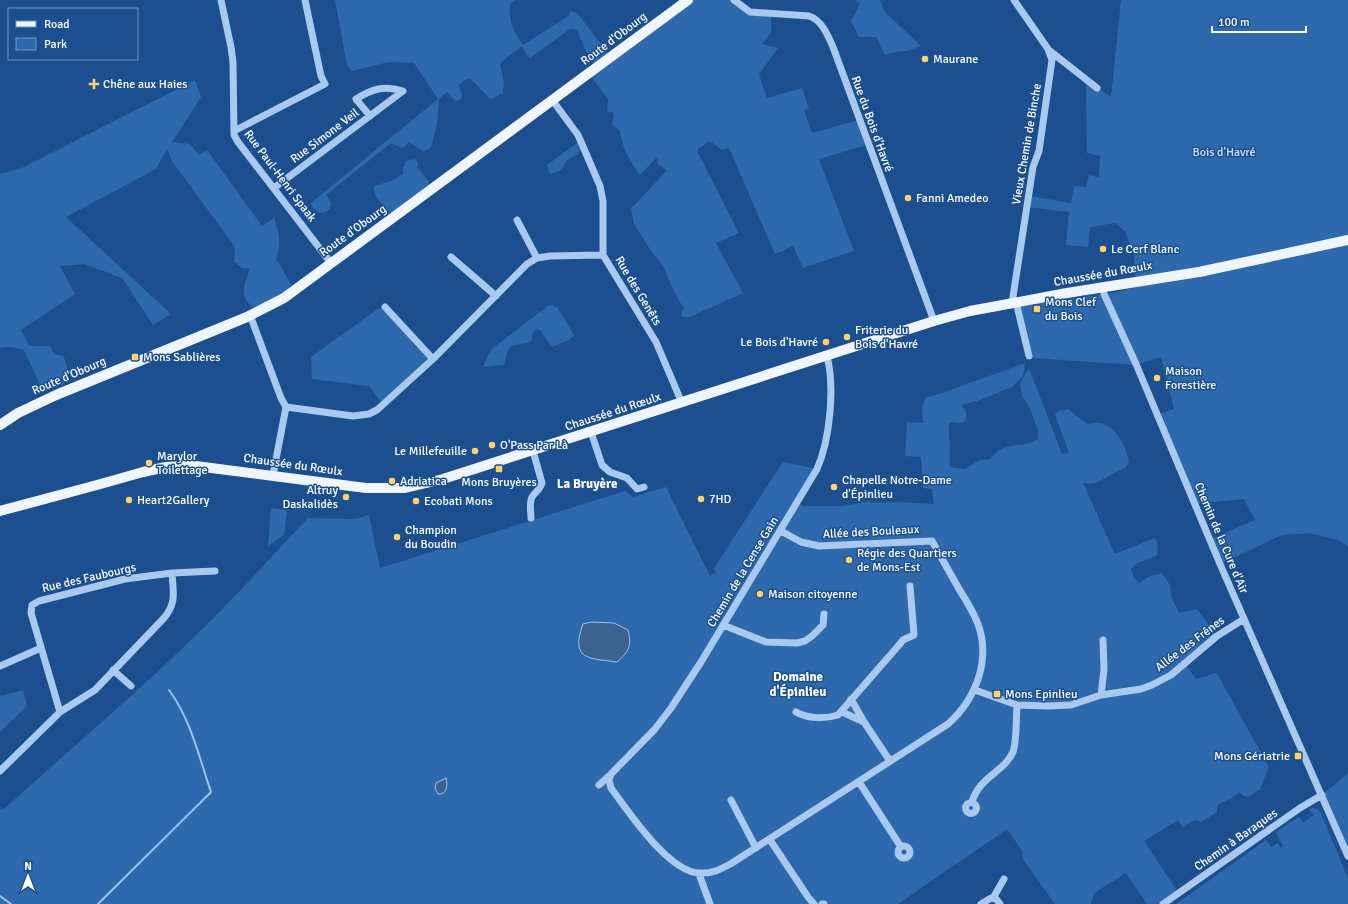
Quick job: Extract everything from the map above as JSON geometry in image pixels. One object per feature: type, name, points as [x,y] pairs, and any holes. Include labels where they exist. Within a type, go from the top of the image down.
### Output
[{"type":"main road","name":"Route d'Obourg","points":[[0,425],[18,413],[56,395],[250,315],[284,298],[688,0]]},
{"type":"main road","name":"Chaussée du Rœulx","points":[[0,511],[166,467],[199,466],[378,489],[400,488],[430,483],[934,321],[970,311],[1014,302],[1136,287],[1348,240]]},
{"type":"main road","name":"Chaussée du Rœulx","points":[[1104,291],[1175,275],[1205,271]]},
{"type":"street","name":"Rue Paul-Henri Spaak","points":[[221,0],[233,62],[234,131],[238,142],[331,263]]},
{"type":"street","points":[[234,131],[325,84],[321,76],[305,0]]},
{"type":"street","name":"Rue du Bois d'Havré","points":[[734,0],[750,12],[809,16],[814,18],[821,25],[833,47],[934,321]]},
{"type":"street","name":"Vieux Chemin de Binche","points":[[1014,0],[1048,50],[1052,60],[1039,151],[1034,167],[1014,302]]},
{"type":"street","points":[[1048,50],[1097,88]]},
{"type":"street","name":"Rue Simone Veil","points":[[274,188],[376,112],[403,91],[393,88],[384,88],[365,93],[356,99],[370,116]]},
{"type":"street","name":"Rue des Genêts","points":[[553,100],[578,135],[600,186],[603,201],[603,255],[656,342],[682,403]]},
{"type":"street","points":[[517,220],[537,258]]},
{"type":"street","points":[[286,407],[353,416],[369,414],[377,410],[433,358],[527,264],[537,258],[550,256],[603,255]]},
{"type":"street","points":[[452,257],[496,296]]},
{"type":"street","name":"Chemin de la Cure d'Air","points":[[1104,291],[1244,619],[1348,856]]},
{"type":"street","points":[[1014,302],[1029,356]]},
{"type":"street","points":[[385,306],[433,358]]},
{"type":"street","points":[[250,315],[281,398],[286,407],[273,475]]},
{"type":"street","name":"Chemin de la Cense Gain","points":[[599,785],[655,729],[663,719],[723,625],[811,481],[820,463],[827,438],[831,395],[829,363],[826,356]]},
{"type":"street","points":[[591,432],[600,461],[604,467],[627,478],[637,490],[644,487]]},
{"type":"street","points":[[531,518],[530,503],[532,498],[541,488],[542,483],[532,451]]},
{"type":"street","name":"Allée des Bouleaux","points":[[699,874],[720,870],[770,840],[948,724],[962,710],[975,690],[980,674],[983,658],[982,642],[978,626],[972,611],[932,541],[819,546],[801,542],[781,531]]},
{"type":"street","name":"Rue des Faubourgs","points":[[60,712],[31,612],[32,605],[125,579],[172,573],[215,572]]},
{"type":"street","points":[[0,771],[60,712],[94,690],[169,612],[174,600],[172,573]]},
{"type":"street","points":[[796,712],[807,717],[828,717],[838,715],[899,645],[914,635],[910,586]]},
{"type":"street","points":[[723,625],[766,642],[797,643],[805,641],[823,625],[824,614]]},
{"type":"street","name":"Allée des Frênes","points":[[975,690],[1017,705],[1048,706],[1075,704],[1101,695],[1141,689],[1162,680],[1179,669],[1217,636],[1244,619]]},
{"type":"street","points":[[1101,695],[1104,670],[1103,640]]},
{"type":"street","points":[[0,666],[41,648]]},
{"type":"street","points":[[113,670],[131,686]]},
{"type":"street","points":[[849,702],[890,761]]},
{"type":"street","points":[[972,802],[978,788],[1008,759],[1013,752],[1017,705]]},
{"type":"street","points":[[842,712],[864,722]]},
{"type":"street","points":[[611,774],[609,780],[611,788],[643,832],[675,863],[682,868],[699,874],[710,904]]},
{"type":"street","points":[[859,782],[901,847]]},
{"type":"street","name":"Chemin à Baraques","points":[[1163,904],[1300,808],[1322,795]]},
{"type":"street","points":[[731,800],[756,848]]},
{"type":"street","points":[[770,840],[814,904]]},
{"type":"street","points":[[994,898],[1004,879]]},
{"type":"street","points":[[981,904],[989,898],[994,898]]},
{"type":"street","points":[[994,898],[1000,904]]},
{"type":"green space","points":[[335,0],[516,0],[510,4],[510,16],[514,31],[523,45],[568,16],[571,11],[577,13],[611,57],[688,0],[734,0],[750,12],[771,13],[771,33],[762,44],[778,48],[759,74],[767,98],[802,88],[809,108],[804,110],[812,133],[859,120],[867,145],[819,159],[854,251],[803,268],[793,246],[775,254],[729,148],[722,150],[710,141],[697,150],[739,233],[716,243],[743,293],[690,317],[683,317],[681,312],[684,309],[673,290],[663,266],[651,251],[634,224],[631,209],[667,170],[658,164],[658,156],[640,175],[636,170],[625,149],[620,131],[612,124],[614,113],[607,111],[608,99],[589,74],[594,63],[589,58],[577,30],[570,29],[530,58],[522,46],[500,63],[504,83],[503,93],[496,97],[490,99],[470,78],[459,85],[462,95],[460,100],[455,101],[447,92],[439,99],[437,124],[431,148],[423,151],[409,142],[402,148],[391,143],[326,195],[331,203],[330,209],[319,213],[313,208],[311,203],[438,99],[414,63],[389,62],[352,71],[347,65]]},
{"type":"green space","points":[[855,0],[880,0],[885,12],[921,46],[907,51],[885,55],[876,37],[859,37],[851,21],[860,4]]},
{"type":"green space","name":"Bois d'Havré","points":[[1121,0],[1348,0],[1348,546],[1338,540],[1310,533],[1282,535],[1220,564],[1210,539],[1255,520],[1244,499],[1195,504],[1157,415],[1174,409],[1161,357],[1135,365],[1033,358],[1029,356],[1016,302],[1068,299],[1113,293],[1136,287],[1134,256],[1125,231],[1115,223],[1090,227],[1088,247],[1066,245],[1069,212],[1027,207],[1029,196],[1071,203],[1074,186],[1086,187],[1089,175],[1099,177],[1100,156],[1087,153],[1086,80],[1111,97]]},
{"type":"green space","points":[[195,80],[201,97],[172,142],[190,144],[199,155],[207,150],[262,226],[274,218],[278,229],[279,239],[279,248],[276,260],[291,285],[280,296],[255,308],[249,304],[244,295],[244,290],[250,268],[242,268],[234,262],[235,247],[172,161],[167,149],[156,169],[66,217],[171,314],[153,325],[123,279],[84,264],[60,266],[75,294],[21,330],[29,346],[50,346],[54,354],[63,356],[65,360],[67,370],[64,384],[44,392],[23,349],[9,347],[0,348],[0,174],[24,167]]},
{"type":"green space","points":[[577,143],[580,150],[578,154],[567,160],[558,172],[550,174],[547,165]]},
{"type":"green space","points":[[415,159],[418,163],[417,167],[429,182],[428,186],[394,213],[389,212],[377,197],[374,186],[391,181],[403,174],[403,167],[406,161]]},
{"type":"green space","points":[[549,305],[557,307],[574,335],[569,340],[552,347],[540,330],[535,330],[532,334],[532,340],[528,343],[510,348],[504,365],[483,367],[493,348]]},
{"type":"green space","points":[[385,307],[433,359],[382,404],[369,386],[312,379],[311,357],[379,308],[381,309]]},
{"type":"green space","points":[[1025,363],[1023,376],[1012,387],[977,401],[962,405],[966,412],[965,421],[961,423],[950,422],[949,425],[950,467],[965,469],[980,460],[990,459],[1003,448],[1026,444],[1038,439],[1038,430],[1029,406],[1022,396],[1020,383],[1029,368],[1062,454],[1069,453],[1055,415],[1058,411],[1068,409],[1087,424],[1100,423],[1111,428],[1120,438],[1126,450],[1129,462],[1126,467],[1096,483],[1083,483],[1115,554],[1155,538],[1158,547],[1156,556],[1138,563],[1131,568],[1133,577],[1139,583],[1148,577],[1162,573],[1170,585],[1171,596],[1179,613],[1197,609],[1217,636],[1185,664],[1196,679],[1216,673],[1269,767],[1260,789],[1248,797],[1239,792],[1233,797],[1217,805],[1217,812],[1201,822],[1196,820],[1190,822],[1183,828],[1178,820],[1144,841],[1177,891],[1157,904],[1147,904],[1126,873],[1094,893],[1091,904],[1055,904],[1022,858],[1023,852],[1007,829],[898,904],[0,904],[0,809],[5,808],[167,663],[220,611],[308,518],[355,519],[369,515],[380,568],[625,491],[633,497],[666,487],[710,576],[716,572],[714,568],[783,462],[817,469],[798,502],[802,506],[843,506],[870,501],[870,503],[897,502],[934,504],[932,489],[923,488],[921,457],[905,456],[907,422],[923,423],[922,408],[925,398]]},
{"type":"green space","points":[[271,508],[287,510],[284,535],[268,546]]},
{"type":"green space","points":[[23,690],[27,706],[0,732],[0,694],[1,696]]},
{"type":"green space","points":[[1348,773],[1348,856],[1322,795]]},
{"type":"green space","points":[[1309,809],[1317,809],[1321,813],[1348,879],[1348,904],[1176,904],[1266,840],[1271,847],[1278,843],[1281,848],[1283,846],[1276,832],[1299,817],[1303,823],[1314,815]]},
{"type":"shaded area","points":[[591,622],[614,623],[628,630],[630,640],[627,651],[617,662],[590,658],[580,651],[580,636],[583,624]]},
{"type":"shaded area","points":[[446,778],[447,786],[445,791],[438,794],[435,788],[436,783]]},
{"type":"waterway","points":[[98,904],[211,792],[189,726],[169,690]]},
{"type":"waterway","points":[[0,896],[11,904]]},
{"type":"place","name":"Maurane","points":[[925,59]]},
{"type":"place","name":"Chêne aux Haies","points":[[94,84]]},
{"type":"place","name":"Fanni Amedeo","points":[[908,198]]},
{"type":"place","name":"Le Cerf Blanc","points":[[1103,249]]},
{"type":"place","name":"Mons Clef du Bois","points":[[1037,309]]},
{"type":"place","name":"Friterie du Bois d'Havré","points":[[847,337]]},
{"type":"place","name":"Le Bois d'Havré","points":[[826,342]]},
{"type":"place","name":"Mons Sablières","points":[[135,357]]},
{"type":"place","name":"Maison Forestière","points":[[1157,378]]},
{"type":"place","name":"O'Pass Par Là","points":[[492,445]]},
{"type":"place","name":"Le Millefeuille","points":[[475,451]]},
{"type":"place","name":"Marylor Toilettage","points":[[149,463]]},
{"type":"place","name":"Mons Bruyères","points":[[499,469]]},
{"type":"place","name":"Adriatica","points":[[392,481]]},
{"type":"place","name":"Chapelle Notre-Dame d'Épinlieu","points":[[834,487]]},
{"type":"place","name":"Altruy Daskalidès","points":[[346,497]]},
{"type":"place","name":"7HD","points":[[701,499]]},
{"type":"place","name":"Heart2Gallery","points":[[129,500]]},
{"type":"place","name":"Ecobati Mons","points":[[416,501]]},
{"type":"place","name":"Champion du Boudin","points":[[397,537]]},
{"type":"place","name":"Régie des Quartiers de Mons-Est","points":[[849,560]]},
{"type":"place","name":"Maison citoyenne","points":[[760,594]]},
{"type":"place","name":"Mons Epinlieu","points":[[997,694]]},
{"type":"place","name":"Mons Gériatrie","points":[[1298,756]]},
{"type":"district","name":"La Bruyère","points":[[587,484]]},
{"type":"district","name":"Domaine d'Épinlieu","points":[[798,684]]}]
